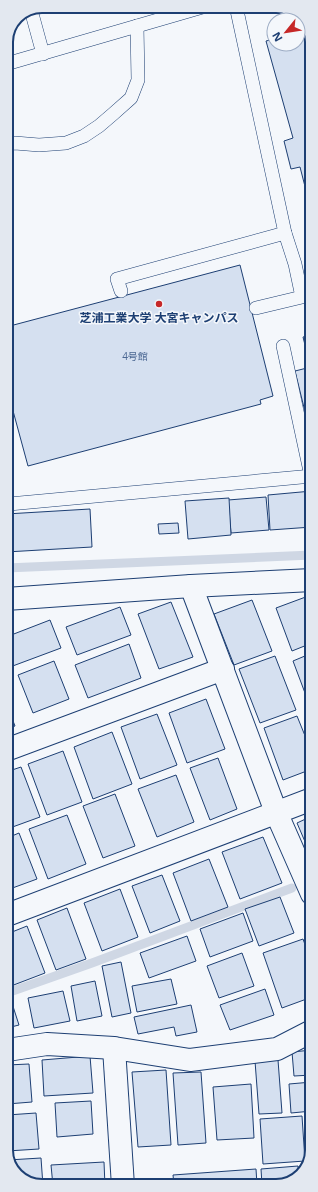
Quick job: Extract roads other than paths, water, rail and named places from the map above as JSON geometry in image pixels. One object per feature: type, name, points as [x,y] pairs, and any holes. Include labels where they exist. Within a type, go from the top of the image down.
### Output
[{"type":"street","points":[[13,598],[305,580]]},
{"type":"street","points":[[191,586],[276,812],[305,878]]},
{"type":"street","points":[[13,747],[223,669]]},
{"type":"street","points":[[13,913],[305,802]]},
{"type":"street","points":[[13,1049],[47,1044],[114,1048],[190,1060],[278,1049],[305,1035]]},
{"type":"street","points":[[114,1048],[123,1179]]},
{"type":"lane","points":[[13,62],[182,13]]},
{"type":"lane","points":[[238,13],[285,233],[295,264],[302,297],[256,308]]},
{"type":"lane","points":[[32,15],[43,54]]},
{"type":"lane","points":[[13,143],[39,145],[66,143],[84,136],[99,126],[131,98],[138,80],[137,26]]},
{"type":"lane","points":[[121,291],[117,279],[285,233]]},
{"type":"lane","points":[[283,346],[305,448]]},
{"type":"lane","points":[[13,504],[305,477]]},
{"type":"waterway","points":[[13,568],[305,555]]},
{"type":"waterway","points":[[13,991],[292,888]]},
{"type":"place","name":"芝浦工業大学 大宮キャンパス","points":[[159,304]]}]
